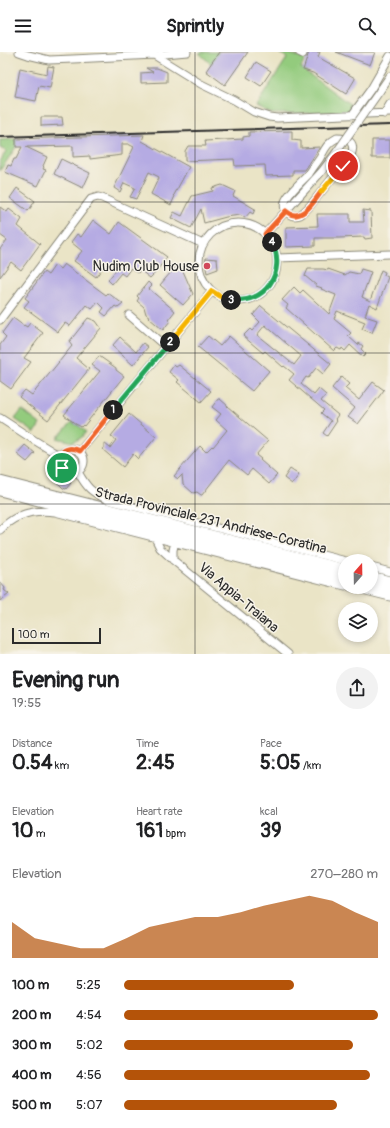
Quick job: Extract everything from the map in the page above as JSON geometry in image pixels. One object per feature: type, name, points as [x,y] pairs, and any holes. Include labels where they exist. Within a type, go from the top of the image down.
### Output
[{"type":"highway","name":"Strada Provinciale 231 Andriese-Coratina","points":[[0,482],[338,568]]},
{"type":"highway","name":"Strada Provinciale 231 Andriese-Coratina","points":[[0,490],[338,576]]},
{"type":"highway","points":[[378,579],[390,582]]},
{"type":"highway","points":[[378,587],[390,590]]},
{"type":"street","points":[[19,52],[49,60],[73,60],[188,52]]},
{"type":"street","points":[[152,54],[201,84],[234,100],[254,112],[269,117],[277,118],[387,114],[390,104]]},
{"type":"street","points":[[352,115],[371,89],[390,56]]},
{"type":"street","points":[[265,234],[323,170],[390,76]]},
{"type":"street","points":[[337,138],[344,138],[350,141],[353,145],[351,155],[309,207],[302,214],[296,216],[291,215],[286,211],[284,204],[288,196],[309,173],[328,144],[337,138]]},
{"type":"street","points":[[0,320],[94,197],[102,198],[203,244]]},
{"type":"street","points":[[235,223],[251,225],[265,234],[274,247],[277,258],[276,271],[271,284],[267,289],[256,297],[243,301],[230,300],[217,295],[207,286],[200,272],[199,258],[203,244],[207,237],[220,227],[235,223]]},
{"type":"street","points":[[277,258],[390,254]]},
{"type":"street","points":[[80,451],[212,291]]},
{"type":"street","points":[[129,315],[166,347]]},
{"type":"street","points":[[0,418],[60,456]]},
{"type":"street","points":[[69,448],[80,451],[84,462],[81,469],[78,472],[69,473],[65,471],[60,464],[60,456],[62,453],[69,448]]},
{"type":"street","points":[[78,472],[86,485],[95,494],[108,500],[338,559]]},
{"type":"street","points":[[0,530],[12,519],[23,514],[44,510],[154,536],[338,584]]},
{"type":"street","name":"Via Appia-Traiana","points":[[154,536],[160,548],[173,560],[288,654]]},
{"type":"street","points":[[173,560],[175,542]]},
{"type":"street","points":[[378,569],[390,572]]},
{"type":"street","points":[[378,594],[390,597]]},
{"type":"green space","points":[[219,52],[211,64],[199,53]]},
{"type":"green space","points":[[279,52],[285,52],[305,59],[301,68],[351,105],[348,112],[272,114],[256,106],[287,58]]},
{"type":"green space","points":[[16,139],[16,147],[0,171],[0,162],[6,151],[0,148],[0,140]]},
{"type":"green space","points":[[22,410],[40,424],[35,433],[15,419]]},
{"type":"green space","points":[[72,422],[86,432],[81,438],[73,442],[57,438]]},
{"type":"building","points":[[219,52],[248,52],[225,85],[206,71]]},
{"type":"building","points":[[309,52],[320,52],[318,57],[355,78],[346,94],[313,73],[303,70]]},
{"type":"building","points":[[336,52],[375,52],[370,65]]},
{"type":"building","points":[[256,62],[271,71],[261,86],[247,77]]},
{"type":"building","points":[[48,66],[54,67],[50,88],[39,86],[36,101],[15,97],[20,68],[47,74]]},
{"type":"building","points":[[146,68],[157,68],[167,72],[167,82],[141,83],[141,73],[153,72]]},
{"type":"building","points":[[41,117],[62,117],[63,125],[41,126]]},
{"type":"building","points":[[292,131],[292,140],[301,141],[301,148],[320,147],[305,170],[293,170],[293,175],[266,176],[265,165],[235,166],[234,159],[185,161],[185,151],[188,146],[206,146],[205,141],[243,139],[243,137],[249,136],[249,132]]},
{"type":"building","points":[[144,135],[142,141],[189,167],[174,195],[175,196],[171,205],[151,194],[159,177],[149,172],[136,199],[130,197],[135,188],[124,183],[120,192],[114,188],[134,147],[128,144],[122,144],[122,155],[90,159],[90,156],[73,157],[73,146],[26,147],[47,157],[43,166],[43,169],[46,170],[38,186],[5,172],[8,165],[11,166],[14,159],[16,159],[22,147],[16,147],[16,139]]},
{"type":"building","points":[[372,140],[390,140],[390,158],[372,158]]},
{"type":"building","points":[[61,159],[90,173],[83,188],[54,174]]},
{"type":"building","points":[[222,185],[235,191],[233,196],[255,209],[253,214],[250,212],[245,218],[240,215],[204,223],[201,209],[191,228],[171,218],[174,212],[182,216],[192,196],[213,191],[212,188]]},
{"type":"building","points":[[17,188],[35,201],[28,211],[10,198]]},
{"type":"building","points":[[0,207],[7,212],[9,209],[22,219],[18,226],[40,244],[21,270],[11,262],[0,277],[0,249],[7,240],[0,235]]},
{"type":"building","points":[[363,210],[371,211],[372,238],[315,238],[315,246],[286,247],[286,227],[318,226],[317,214],[350,214],[350,222],[364,222]]},
{"type":"building","points":[[93,220],[111,234],[119,222],[167,257],[150,278],[140,270],[138,273],[131,268],[125,276],[121,273],[112,284],[108,280],[116,270],[106,263],[96,277],[74,261],[82,251],[71,242],[77,234],[81,237]]},
{"type":"building","points":[[206,258],[217,259],[218,269],[207,273],[205,263]]},
{"type":"building","points":[[64,264],[106,295],[108,293],[123,304],[118,308],[115,306],[106,316],[101,312],[104,308],[98,302],[92,309],[87,305],[70,326],[65,323],[58,332],[24,307],[29,301],[25,298],[44,272],[48,275],[55,265],[60,269]]},
{"type":"building","points":[[177,265],[183,271],[193,294],[183,305],[160,285]]},
{"type":"building","points":[[308,269],[328,269],[345,275],[349,272],[359,274],[361,269],[371,272],[362,297],[370,301],[381,270],[385,272],[384,275],[388,277],[377,308],[369,304],[365,316],[377,320],[372,333],[362,329],[365,322],[337,311],[334,319],[351,333],[348,336],[358,345],[359,343],[363,346],[361,349],[366,354],[363,357],[350,345],[345,351],[342,348],[341,350],[337,348],[334,351],[286,308],[288,305],[282,300],[294,287],[300,293],[303,290],[329,314],[336,295],[316,286],[305,276]]},
{"type":"building","points":[[148,282],[152,286],[149,289],[175,311],[163,330],[149,318],[150,317],[146,314],[144,307],[137,301],[139,298],[137,296]]},
{"type":"building","points":[[261,306],[331,364],[323,374],[316,368],[301,384],[314,395],[319,389],[326,395],[321,401],[338,415],[335,419],[337,421],[327,436],[323,433],[331,421],[321,413],[324,410],[289,380],[294,374],[284,366],[283,367],[265,351],[263,353],[243,336],[250,329],[252,331],[260,322],[253,315]],"holes":[[[265,325],[301,356],[294,365],[257,335]]]},
{"type":"building","points":[[13,318],[27,327],[30,323],[43,333],[24,358],[31,362],[11,389],[0,381],[0,345],[6,337],[2,333]]},
{"type":"building","points":[[88,318],[96,321],[101,328],[76,358],[89,369],[48,420],[19,397],[25,390],[32,395],[72,346],[69,342]]},
{"type":"building","points":[[208,336],[220,346],[229,336],[269,371],[252,391],[198,347]]},
{"type":"building","points":[[120,337],[136,352],[143,343],[148,347],[133,365],[112,346]]},
{"type":"building","points":[[99,356],[116,368],[116,370],[124,376],[84,426],[83,425],[81,427],[64,415],[100,371],[92,365]]},
{"type":"building","points":[[174,365],[176,367],[179,365],[211,391],[201,402],[177,382],[179,380],[169,372]]},
{"type":"building","points":[[341,377],[349,384],[345,388],[359,400],[373,382],[384,390],[358,424],[348,417],[355,408],[332,388]]},
{"type":"building","points":[[218,399],[220,399],[268,441],[256,455],[277,475],[269,484],[252,469],[247,475],[229,460],[202,495],[197,492],[193,493],[183,484],[182,475],[178,479],[174,476],[200,446],[206,452],[212,446],[213,447],[227,430],[216,420],[221,414],[212,407]]},
{"type":"building","points":[[129,414],[156,437],[138,459],[133,454],[123,467],[102,449],[104,448],[104,443],[110,448],[116,440],[111,436]]},
{"type":"building","points":[[25,445],[35,453],[27,462],[17,454]]},
{"type":"building","points":[[290,469],[299,475],[292,484],[284,478]]},
{"type":"building","points":[[62,476],[71,483],[66,489],[57,482]]},
{"type":"building","points":[[0,582],[5,588],[4,590],[9,594],[0,601]]},
{"type":"railway","points":[[0,137],[390,125]]},
{"type":"place","name":"Nudim Club House","points":[[207,266]]},
{"type":"route","points":[[62,468],[60,464],[60,456],[62,453],[69,448],[80,451],[212,291],[223,298],[243,301],[256,297],[267,289],[274,278],[277,258],[272,242],[265,234],[286,211],[291,215],[296,216],[302,214],[343,166]]}]
